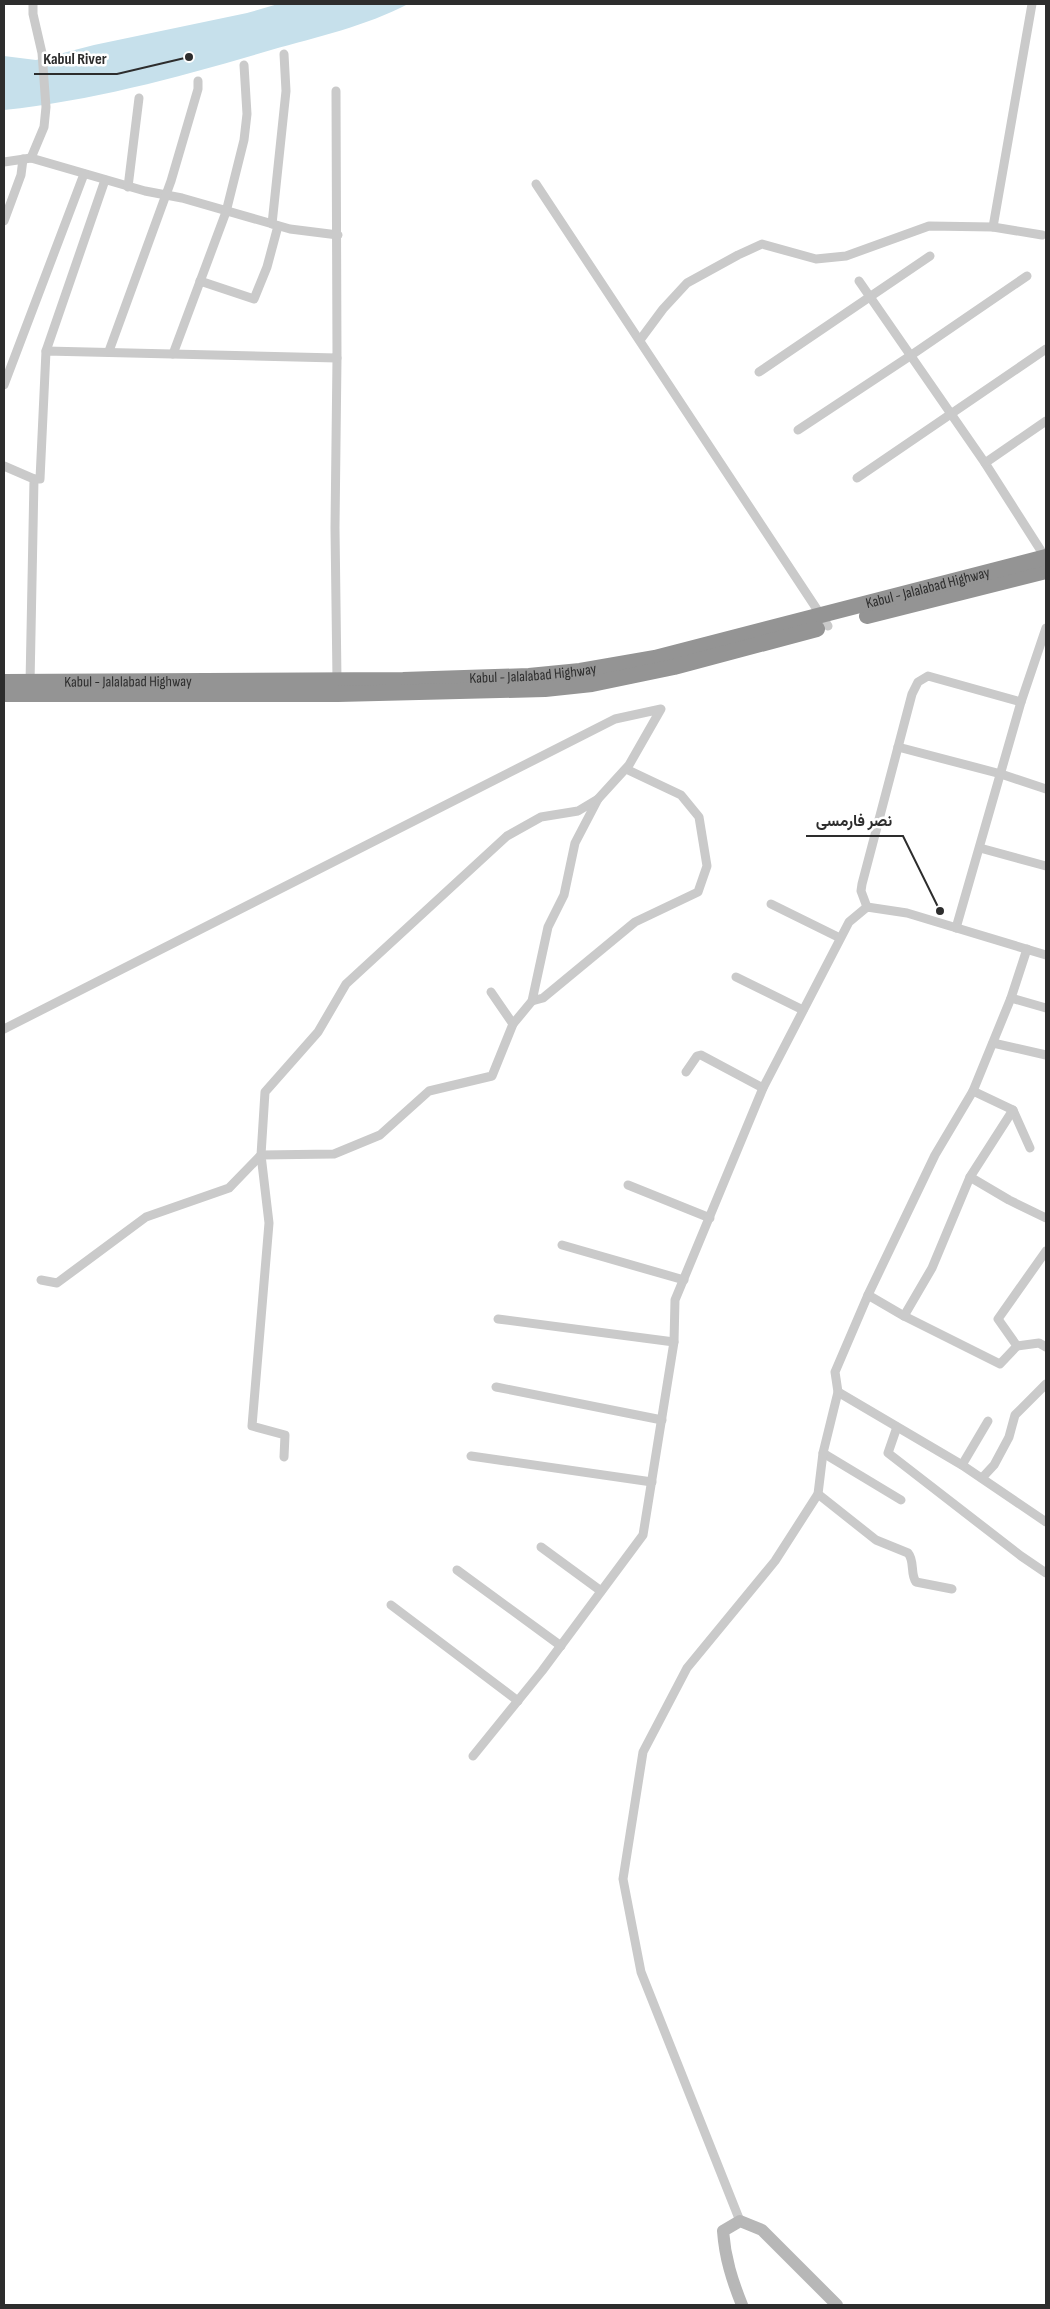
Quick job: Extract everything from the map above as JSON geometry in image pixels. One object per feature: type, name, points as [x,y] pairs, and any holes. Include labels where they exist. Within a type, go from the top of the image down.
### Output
[{"type":"highway","name":"Kabul - Jalalabad Highway","points":[[4,682],[31,688],[338,694],[546,689],[592,684],[674,667],[825,621],[1046,561]]},
{"type":"highway","name":"Kabul - Jalalabad Highway","points":[[4,694],[31,688],[520,677],[580,671],[655,658],[825,621]]},
{"type":"street","points":[[4,221],[27,158],[44,127],[46,107],[42,53],[33,14],[33,4]]},
{"type":"street","points":[[993,227],[1032,4]]},
{"type":"street","points":[[200,281],[254,299],[266,267],[275,225],[286,91],[284,54]]},
{"type":"street","points":[[174,354],[226,212],[244,140],[247,114],[244,65]]},
{"type":"street","points":[[109,351],[166,195],[198,89],[198,81]]},
{"type":"street","points":[[336,91],[338,235],[335,528],[337,680]]},
{"type":"street","points":[[128,186],[139,98]]},
{"type":"street","points":[[4,162],[27,158],[128,186],[182,198],[290,229],[338,235]]},
{"type":"street","points":[[4,385],[84,174]]},
{"type":"street","points":[[4,466],[40,479],[46,351],[105,180]]},
{"type":"street","points":[[536,184],[825,621]]},
{"type":"street","points":[[640,340],[663,309],[687,283],[762,244],[816,259],[846,256],[929,226],[993,227],[1042,235]]},
{"type":"street","points":[[759,372],[930,256]]},
{"type":"street","points":[[798,430],[1027,276]]},
{"type":"street","points":[[859,281],[986,463],[1046,561]]},
{"type":"street","points":[[857,478],[1046,349]]},
{"type":"street","points":[[46,351],[109,351],[337,358]]},
{"type":"street","points":[[986,463],[1046,421]]},
{"type":"street","points":[[31,688],[34,478]]},
{"type":"street","points":[[956,928],[1021,702],[1043,650],[1046,628]]},
{"type":"street","points":[[867,907],[861,892],[862,884],[912,694],[918,682],[924,676],[935,677],[1021,702]]},
{"type":"street","points":[[4,1029],[615,719],[662,709],[626,769],[598,799],[575,843],[564,895],[548,927],[532,1000],[513,1024],[492,1076],[429,1091],[380,1135],[334,1154],[261,1155],[229,1188],[146,1217],[57,1284],[41,1280]]},
{"type":"street","points":[[898,746],[1001,774],[1046,789]]},
{"type":"street","points":[[532,1000],[544,998],[635,922],[698,892],[707,866],[699,817],[681,795],[626,769]]},
{"type":"street","points":[[284,1456],[285,1435],[252,1426],[270,1223],[261,1155],[265,1092],[318,1032],[346,984],[507,836],[541,817],[578,810],[598,799]]},
{"type":"street","points":[[980,848],[1046,866]]},
{"type":"street","points":[[771,904],[840,938]]},
{"type":"street","points":[[473,1756],[518,1701],[642,1535],[674,1342],[675,1300],[763,1088],[849,922],[867,907],[907,913],[1046,955]]},
{"type":"street","points":[[837,2305],[762,2230],[740,2221],[641,1972],[623,1879],[643,1752],[687,1668],[775,1561],[818,1494],[823,1453],[838,1392],[835,1372],[868,1295],[935,1154],[972,1091],[1011,998],[1026,949]]},
{"type":"street","points":[[736,977],[803,1010]]},
{"type":"street","points":[[491,992],[513,1024]]},
{"type":"street","points":[[1011,998],[1046,1008]]},
{"type":"street","points":[[993,1043],[1046,1055]]},
{"type":"street","points":[[686,1072],[698,1056],[701,1055],[763,1088]]},
{"type":"street","points":[[972,1091],[1013,1110],[1030,1148]]},
{"type":"street","points":[[904,1316],[932,1268],[970,1177],[1013,1110]]},
{"type":"street","points":[[970,1177],[1009,1200],[1046,1218]]},
{"type":"street","points":[[628,1185],[710,1218]]},
{"type":"street","points":[[562,1245],[684,1280]]},
{"type":"street","points":[[1017,1346],[998,1318],[1046,1251]]},
{"type":"street","points":[[868,1295],[904,1316],[1000,1364],[1017,1346],[1039,1343],[1046,1348]]},
{"type":"street","points":[[498,1318],[674,1342]]},
{"type":"street","points":[[982,1478],[994,1465],[1009,1437],[1015,1415],[1046,1384]]},
{"type":"street","points":[[496,1387],[662,1420]]},
{"type":"street","points":[[838,1392],[962,1465],[1046,1522]]},
{"type":"street","points":[[962,1465],[988,1421]]},
{"type":"street","points":[[896,1427],[888,1453],[1021,1556],[1046,1572]]},
{"type":"street","points":[[823,1453],[901,1500]]},
{"type":"street","points":[[471,1456],[652,1482]]},
{"type":"street","points":[[818,1494],[876,1540],[908,1553],[911,1557],[914,1581],[952,1589]]},
{"type":"street","points":[[541,1546],[601,1591]]},
{"type":"street","points":[[457,1570],[560,1646]]},
{"type":"street","points":[[391,1605],[518,1701]]},
{"type":"street","points":[[740,2221],[723,2231],[724,2251],[730,2276],[742,2305]]},
{"type":"water","points":[[278,4],[408,4],[375,19],[341,30],[172,78],[72,100],[4,110],[4,56],[36,60],[94,45],[247,13]]},
{"type":"place","name":"Kabul River","points":[[189,57]]},
{"type":"place","name":"نصر فارمسی","points":[[940,911]]}]
